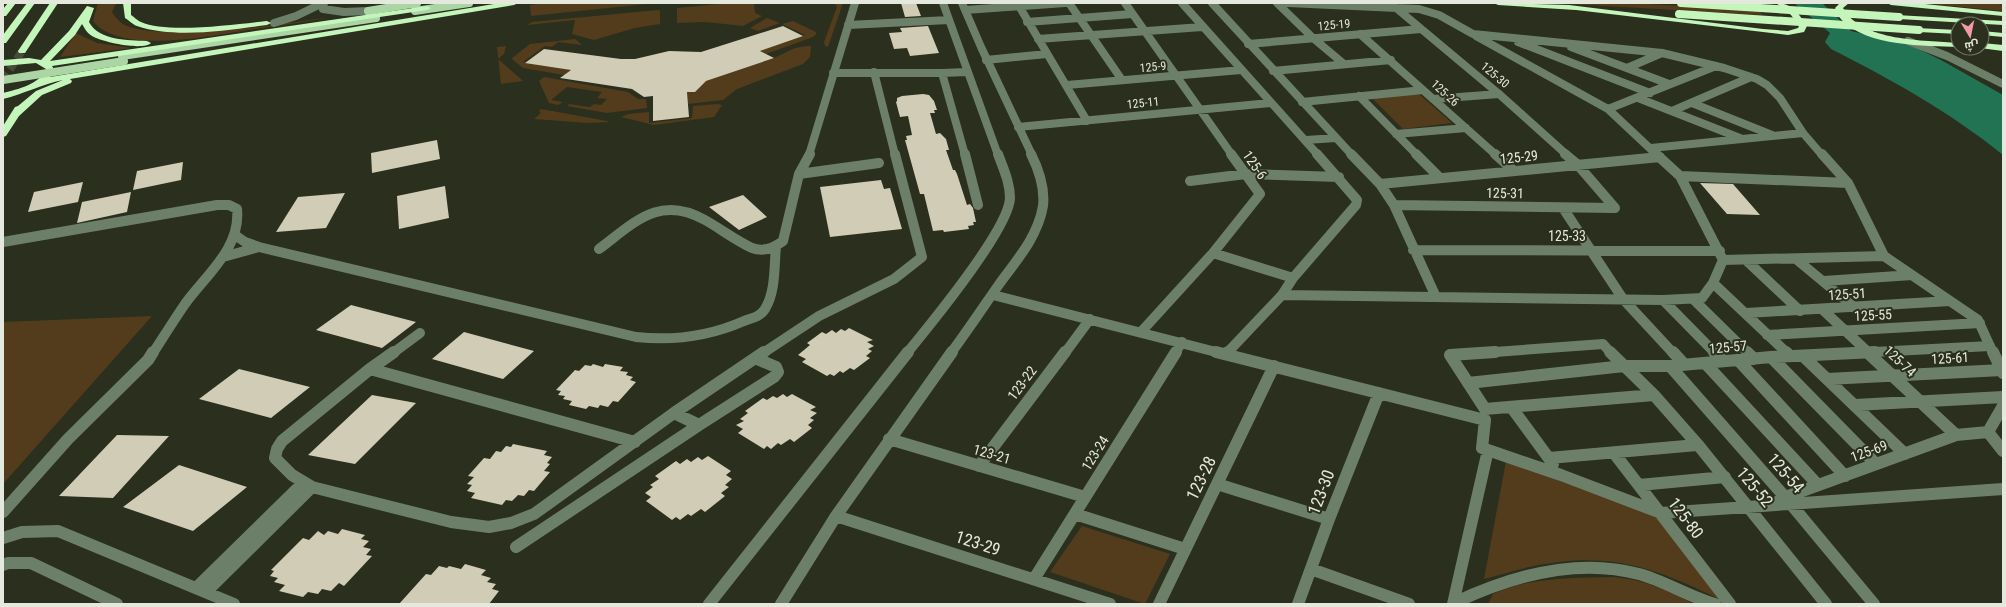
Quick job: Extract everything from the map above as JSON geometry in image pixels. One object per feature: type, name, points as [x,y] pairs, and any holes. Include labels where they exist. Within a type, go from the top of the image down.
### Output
[{"type":"highway","points":[[3,14],[12,3]]},
{"type":"highway","points":[[3,41],[31,3]]},
{"type":"highway","points":[[22,51],[54,3]]},
{"type":"highway","points":[[127,3],[124,9],[125,14],[132,20],[157,28],[198,30],[435,3]]},
{"type":"highway","points":[[3,63],[27,61],[44,64],[468,3]]},
{"type":"highway","points":[[3,96],[37,83],[124,61],[514,3]]},
{"type":"highway","points":[[1498,3],[1950,32]]},
{"type":"highway","points":[[1681,3],[2003,23]]},
{"type":"highway","points":[[1569,7],[1763,32],[1791,33],[1802,29],[1803,26],[1797,16],[1780,3]]},
{"type":"highway","points":[[1891,3],[2003,14]]},
{"type":"highway","points":[[1841,4],[1839,8],[1841,13],[1850,23],[1860,29],[1879,36],[1950,44]]},
{"type":"highway","points":[[91,5],[85,22],[87,27],[92,31],[114,41],[138,43],[192,42]]},
{"type":"highway","points":[[44,64],[72,33],[91,5]]},
{"type":"highway","points":[[1990,34],[2003,35]]},
{"type":"highway","points":[[1990,47],[2003,48]]},
{"type":"highway","points":[[108,55],[86,60],[79,67],[82,69],[91,70],[124,61]]},
{"type":"highway","points":[[14,115],[34,97],[53,87],[124,61]]},
{"type":"highway","points":[[3,134],[14,115],[37,83],[50,72],[49,67],[44,64]]},
{"type":"main road","points":[[368,11],[417,3]]},
{"type":"main road","points":[[3,80],[468,3]]},
{"type":"main road","points":[[3,75],[124,61]]},
{"type":"street","points":[[274,22],[296,16],[324,3]]},
{"type":"street","points":[[324,3],[323,9],[330,11],[368,11]]},
{"type":"street","points":[[599,249],[647,215],[662,210],[690,211],[751,248],[757,250],[776,246],[783,241],[799,174],[812,149],[833,73],[855,3]]},
{"type":"street","points":[[709,604],[956,291],[1002,223],[1009,205],[1010,186],[943,3],[949,3]]},
{"type":"street","points":[[781,604],[836,516],[1034,235],[1043,203],[1043,192],[1038,170],[986,60],[964,6],[1019,6],[1066,3]]},
{"type":"street","points":[[1070,3],[1122,80]]},
{"type":"street","name":"125-6","points":[[1125,3],[1260,194],[1213,253],[1141,332]]},
{"type":"street","points":[[1182,3],[1240,70],[1339,177],[1357,200],[1356,205],[1293,278],[1282,295],[1226,354]]},
{"type":"street","points":[[1212,3],[1248,44],[1380,184],[1394,205],[1413,250],[1436,297]]},
{"type":"street","points":[[1277,3],[1344,64]]},
{"type":"street","points":[[1282,295],[1694,300],[1702,298],[1713,283],[1722,256],[1680,176],[1608,109],[1473,34],[1428,11],[1394,7],[1288,3]]},
{"type":"street","points":[[1019,6],[1027,22],[1087,121]]},
{"type":"street","name":"125-30","points":[[1394,7],[1499,94],[1577,164],[1616,208]]},
{"type":"street","points":[[1027,22],[1132,14]]},
{"type":"street","points":[[848,25],[949,20]]},
{"type":"street","points":[[1038,39],[1202,27]]},
{"type":"street","name":"125-19","points":[[1248,44],[1421,29]]},
{"type":"street","name":"125-26","points":[[1360,34],[1513,170]]},
{"type":"street","points":[[1473,34],[1662,54],[1716,66],[1762,82],[1774,91],[1803,133],[1848,183],[1884,256],[1978,320],[2002,372]]},
{"type":"street","points":[[1505,38],[1650,93]]},
{"type":"street","points":[[1906,40],[1947,56],[2003,84]]},
{"type":"street","points":[[1559,43],[1669,84]]},
{"type":"street","points":[[986,60],[1047,54]]},
{"type":"street","points":[[1627,68],[1662,54]]},
{"type":"street","points":[[1273,70],[1391,60]]},
{"type":"street","points":[[1608,109],[1716,66]]},
{"type":"street","name":"125-9","points":[[1067,86],[1240,70]]},
{"type":"street","points":[[420,333],[370,369],[282,440],[276,449],[275,458],[292,475],[308,485],[451,522],[489,526],[511,523],[534,514],[674,413],[755,358],[820,316],[894,279],[922,257],[874,72]]},
{"type":"street","points":[[833,73],[967,72]]},
{"type":"street","points":[[942,73],[947,86],[978,205]]},
{"type":"street","points":[[1672,111],[1751,77]]},
{"type":"street","points":[[1302,102],[1424,90]]},
{"type":"street","points":[[1433,99],[1499,94]]},
{"type":"street","points":[[1359,96],[1440,178]]},
{"type":"street","points":[[1638,98],[1742,139]]},
{"type":"street","name":"125-11","points":[[1018,127],[1270,103]]},
{"type":"street","points":[[1692,103],[1774,135]]},
{"type":"street","points":[[1396,134],[1466,128]]},
{"type":"street","points":[[1651,148],[1803,133]]},
{"type":"street","points":[[1306,140],[1336,138]]},
{"type":"street","name":"125-29","points":[[1380,184],[1660,157]]},
{"type":"street","points":[[799,174],[879,164]]},
{"type":"street","points":[[1190,181],[1246,174],[1339,177]]},
{"type":"street","points":[[1680,176],[1848,183]]},
{"type":"street","points":[[3,242],[217,205],[230,205],[237,209],[238,218],[235,235],[223,257],[186,303],[144,364],[68,438],[3,512]]},
{"type":"street","name":"125-31","points":[[1394,205],[1616,208]]},
{"type":"street","points":[[1563,208],[1623,299],[1684,364]]},
{"type":"street","points":[[235,235],[245,242],[259,247],[636,337],[661,339],[684,337],[723,329],[740,324],[761,314],[770,299],[776,246]]},
{"type":"street","points":[[223,257],[259,247]]},
{"type":"street","name":"125-33","points":[[1413,250],[1592,251],[1722,256],[1746,260],[1884,256]]},
{"type":"street","points":[[1213,253],[1293,278]]},
{"type":"street","points":[[1796,258],[1855,308]]},
{"type":"street","points":[[1746,260],[1800,311]]},
{"type":"street","points":[[1824,281],[1912,275]]},
{"type":"street","points":[[1713,283],[1790,356]]},
{"type":"street","points":[[992,295],[1485,420],[1482,448],[1561,475],[1661,513]]},
{"type":"street","points":[[1664,300],[1723,361]]},
{"type":"street","points":[[1694,300],[1754,359]]},
{"type":"street","name":"125-51","points":[[1746,314],[1950,301]]},
{"type":"street","name":"125-74","points":[[1823,310],[1956,435]]},
{"type":"street","name":"123-22","points":[[979,466],[1090,319]]},
{"type":"street","name":"125-55","points":[[1767,335],[1980,323]]},
{"type":"street","name":"123-24","points":[[1034,579],[1182,342]]},
{"type":"street","name":"125-52","points":[[1468,383],[1450,355],[1602,344],[1654,395],[1725,477],[1756,506],[1826,604]]},
{"type":"street","name":"125-57","points":[[1468,383],[1624,366],[1670,366],[1771,357],[1990,346]]},
{"type":"street","points":[[1803,356],[1904,454]]},
{"type":"street","points":[[1771,357],[1876,464]]},
{"type":"street","points":[[516,547],[600,489],[774,377],[778,372],[776,367],[755,358]]},
{"type":"street","points":[[1738,360],[1845,476]]},
{"type":"street","points":[[1705,362],[1818,485]]},
{"type":"street","name":"123-28","points":[[1159,604],[1274,366]]},
{"type":"street","name":"125-54","points":[[1670,366],[1788,501],[1874,604]]},
{"type":"street","points":[[370,369],[634,442]]},
{"type":"street","name":"125-61","points":[[1827,379],[2002,372]]},
{"type":"street","points":[[1468,383],[1485,409]]},
{"type":"street","name":"123-30","points":[[1298,604],[1378,393]]},
{"type":"street","points":[[1474,418],[1485,409],[1512,408],[1654,395]]},
{"type":"street","points":[[1854,406],[1920,400],[2003,397]]},
{"type":"street","points":[[2003,406],[1988,432],[2003,451]]},
{"type":"street","points":[[1512,408],[1561,475]]},
{"type":"street","points":[[674,413],[699,425]]},
{"type":"street","name":"125-69","points":[[1661,513],[1756,506],[1788,501],[1818,485],[1956,435],[1988,432]]},
{"type":"street","name":"123-21","points":[[889,439],[1085,497]]},
{"type":"street","points":[[1549,458],[1697,445]]},
{"type":"street","points":[[1453,603],[1488,450]]},
{"type":"street","name":"125-80","points":[[1614,452],[1730,604]]},
{"type":"street","points":[[1639,485],[1725,477]]},
{"type":"street","points":[[585,478],[600,489]]},
{"type":"street","points":[[1217,484],[1329,519]]},
{"type":"street","points":[[201,590],[308,485]]},
{"type":"street","points":[[1788,501],[2003,489]]},
{"type":"street","points":[[1074,514],[1185,549]]},
{"type":"street","name":"123-29","points":[[836,516],[1110,604]]},
{"type":"street","points":[[3,538],[22,532],[58,531],[234,604]]},
{"type":"street","points":[[3,565],[8,563],[31,563],[117,604]]},
{"type":"street","points":[[1311,569],[1409,604]]},
{"type":"street","points":[[1453,603],[1484,588],[1524,575],[1556,571],[1610,569],[1639,574],[1680,590],[1699,600],[1715,604]]},
{"type":"shaded area","points":[[98,3],[116,3],[112,12],[118,20],[126,26],[141,30],[166,32],[229,30],[333,17],[190,39],[144,40],[123,38],[106,31],[93,21]]},
{"type":"shaded area","points":[[542,3],[656,3],[531,16],[530,5]]},
{"type":"shaded area","points":[[729,3],[754,3],[755,13],[762,16],[743,26],[705,22],[677,23],[677,8]]},
{"type":"shaded area","points":[[835,3],[843,3],[828,47],[825,46],[824,42],[837,7]]},
{"type":"shaded area","points":[[1553,3],[1628,3],[1758,10],[1763,15]]},
{"type":"shaded area","points":[[1794,3],[1822,3],[1851,31],[1908,44],[1941,60],[2003,95],[2003,155],[1983,139],[1920,98],[1831,49],[1825,42],[1830,33]]},
{"type":"shaded area","points":[[1923,3],[1997,3],[2003,5],[2003,11]]},
{"type":"shaded area","points":[[660,11],[660,24],[635,28],[594,40],[572,34],[575,20],[527,25],[532,22]]},
{"type":"shaded area","points":[[767,18],[780,23],[758,31],[750,28]]},
{"type":"shaded area","points":[[793,21],[816,32],[816,34],[813,37],[766,54],[760,51],[805,35],[782,24]]},
{"type":"shaded area","points":[[76,33],[97,43],[131,48],[60,57]]},
{"type":"shaded area","points":[[575,39],[582,45],[558,42],[552,47],[545,46],[523,62],[571,70],[564,75],[523,68],[512,58],[530,44]]},
{"type":"shaded area","points":[[506,46],[504,54],[498,59],[497,47]]},
{"type":"shaded area","points":[[811,46],[810,57],[803,64],[737,89],[723,100],[688,104],[687,92],[695,92],[706,81],[774,58],[795,48]]},
{"type":"shaded area","points":[[498,59],[523,81],[501,84]]},
{"type":"shaded area","points":[[544,77],[628,92],[638,99],[646,99],[647,108],[607,113],[567,106],[569,104],[590,107],[594,104],[601,105],[607,99],[597,98],[602,92],[567,87],[551,100],[563,102],[558,105],[549,103],[539,81]]},
{"type":"shaded area","points":[[1419,94],[1452,123],[1403,129],[1372,98]]},
{"type":"shaded area","points":[[722,105],[714,117],[654,125],[621,117],[628,114],[649,112],[649,123],[692,118],[693,106]]},
{"type":"shaded area","points":[[541,109],[610,122],[588,123],[534,119],[541,113],[539,111]]},
{"type":"shaded area","points":[[152,316],[3,484],[3,322]]},
{"type":"shaded area","points":[[1506,461],[1659,517],[1719,599],[1673,578],[1630,565],[1608,561],[1585,560],[1561,562],[1528,567],[1484,579]]},
{"type":"shaded area","points":[[1082,526],[1170,554],[1145,604],[1050,572]]},
{"type":"shaded area","points":[[1613,577],[1634,580],[1655,586],[1694,604],[1488,604],[1493,594],[1522,584],[1537,581]]},
{"type":"building","points":[[901,3],[916,3],[921,16],[905,17]]},
{"type":"building","points":[[783,26],[803,36],[760,51],[774,58],[706,81],[695,92],[687,92],[689,117],[653,121],[653,96],[644,97],[632,89],[560,78],[571,70],[525,63],[544,49],[621,59],[635,59],[669,51],[701,52]]},
{"type":"building","points":[[928,26],[939,53],[910,56],[907,48],[894,49],[889,33],[902,32],[900,28]]},
{"type":"building","points":[[923,94],[929,95],[934,101],[937,110],[934,110],[935,113],[930,113],[936,134],[940,133],[946,139],[949,150],[946,150],[953,170],[955,170],[957,174],[967,205],[970,204],[973,208],[976,222],[973,222],[974,225],[968,226],[969,229],[944,232],[943,230],[933,231],[924,194],[920,194],[905,140],[907,140],[906,136],[912,135],[908,116],[900,117],[896,102],[897,98],[902,96]]},
{"type":"building","points":[[437,140],[440,159],[372,173],[371,153]]},
{"type":"building","points":[[183,162],[181,180],[133,190],[137,171]]},
{"type":"building","points":[[881,180],[884,189],[890,188],[902,229],[830,237],[820,187]]},
{"type":"building","points":[[83,182],[78,202],[28,212],[34,192]]},
{"type":"building","points":[[1700,183],[1733,184],[1760,215],[1727,214]]},
{"type":"building","points":[[445,186],[449,218],[399,229],[397,196]]},
{"type":"building","points":[[131,192],[127,212],[77,223],[82,202]]},
{"type":"building","points":[[345,193],[326,228],[276,232],[298,197]]},
{"type":"building","points":[[743,195],[767,217],[739,230],[709,207]]},
{"type":"building","points":[[351,305],[416,322],[382,348],[316,330]]},
{"type":"building","points":[[849,328],[873,340],[867,342],[874,346],[868,349],[872,351],[866,356],[870,358],[854,370],[850,368],[843,373],[840,371],[834,376],[830,374],[827,376],[802,362],[806,359],[798,355],[810,345],[807,343],[822,332],[826,334],[832,330],[836,333],[841,329],[845,331]]},
{"type":"building","points":[[464,332],[534,351],[503,379],[432,359]]},
{"type":"building","points":[[593,364],[603,367],[605,364],[623,367],[620,371],[628,372],[626,375],[633,377],[630,380],[636,382],[618,402],[613,401],[608,407],[600,405],[598,408],[589,406],[586,409],[569,405],[572,401],[563,399],[565,396],[558,395],[561,391],[556,390],[575,370],[579,371],[585,365],[591,366]]},
{"type":"building","points":[[239,369],[310,387],[271,418],[199,399]]},
{"type":"building","points":[[783,394],[787,397],[792,394],[816,407],[810,410],[817,413],[810,418],[814,420],[808,425],[812,428],[794,442],[790,439],[781,445],[778,443],[771,449],[767,446],[764,449],[738,433],[743,429],[736,425],[744,421],[740,419],[748,413],[745,411],[763,398],[767,400],[773,396],[777,398]]},
{"type":"building","points":[[372,395],[416,403],[355,464],[308,455]]},
{"type":"building","points":[[117,435],[169,436],[113,498],[59,496]]},
{"type":"building","points":[[513,444],[547,451],[544,455],[552,457],[547,463],[550,464],[544,471],[550,472],[534,491],[529,490],[524,496],[518,495],[512,501],[506,500],[502,505],[471,498],[475,493],[467,491],[472,485],[467,484],[474,477],[468,476],[484,458],[490,459],[496,451],[501,452],[506,446],[511,447]]},
{"type":"building","points":[[708,456],[731,471],[726,475],[732,479],[725,485],[729,487],[721,493],[725,496],[705,512],[701,509],[691,516],[688,514],[680,520],[676,517],[672,520],[646,501],[651,497],[645,493],[653,487],[650,485],[659,479],[655,476],[676,461],[680,464],[687,459],[691,462],[698,457],[702,460]]},
{"type":"building","points":[[179,465],[247,487],[193,531],[123,507]]},
{"type":"building","points":[[342,529],[365,535],[361,539],[369,541],[363,547],[371,549],[366,555],[372,556],[344,586],[339,583],[331,591],[322,589],[318,594],[308,592],[303,597],[279,591],[285,585],[274,582],[278,578],[270,576],[274,571],[271,570],[303,538],[309,540],[318,531],[324,535],[328,531],[338,534]]},
{"type":"building","points":[[465,564],[486,570],[481,575],[491,578],[487,582],[496,584],[492,589],[499,591],[489,604],[399,604],[426,574],[431,575],[439,566],[447,568],[449,566],[461,569]]},
{"type":"tunnel","points":[[3,80],[22,51]]}]
